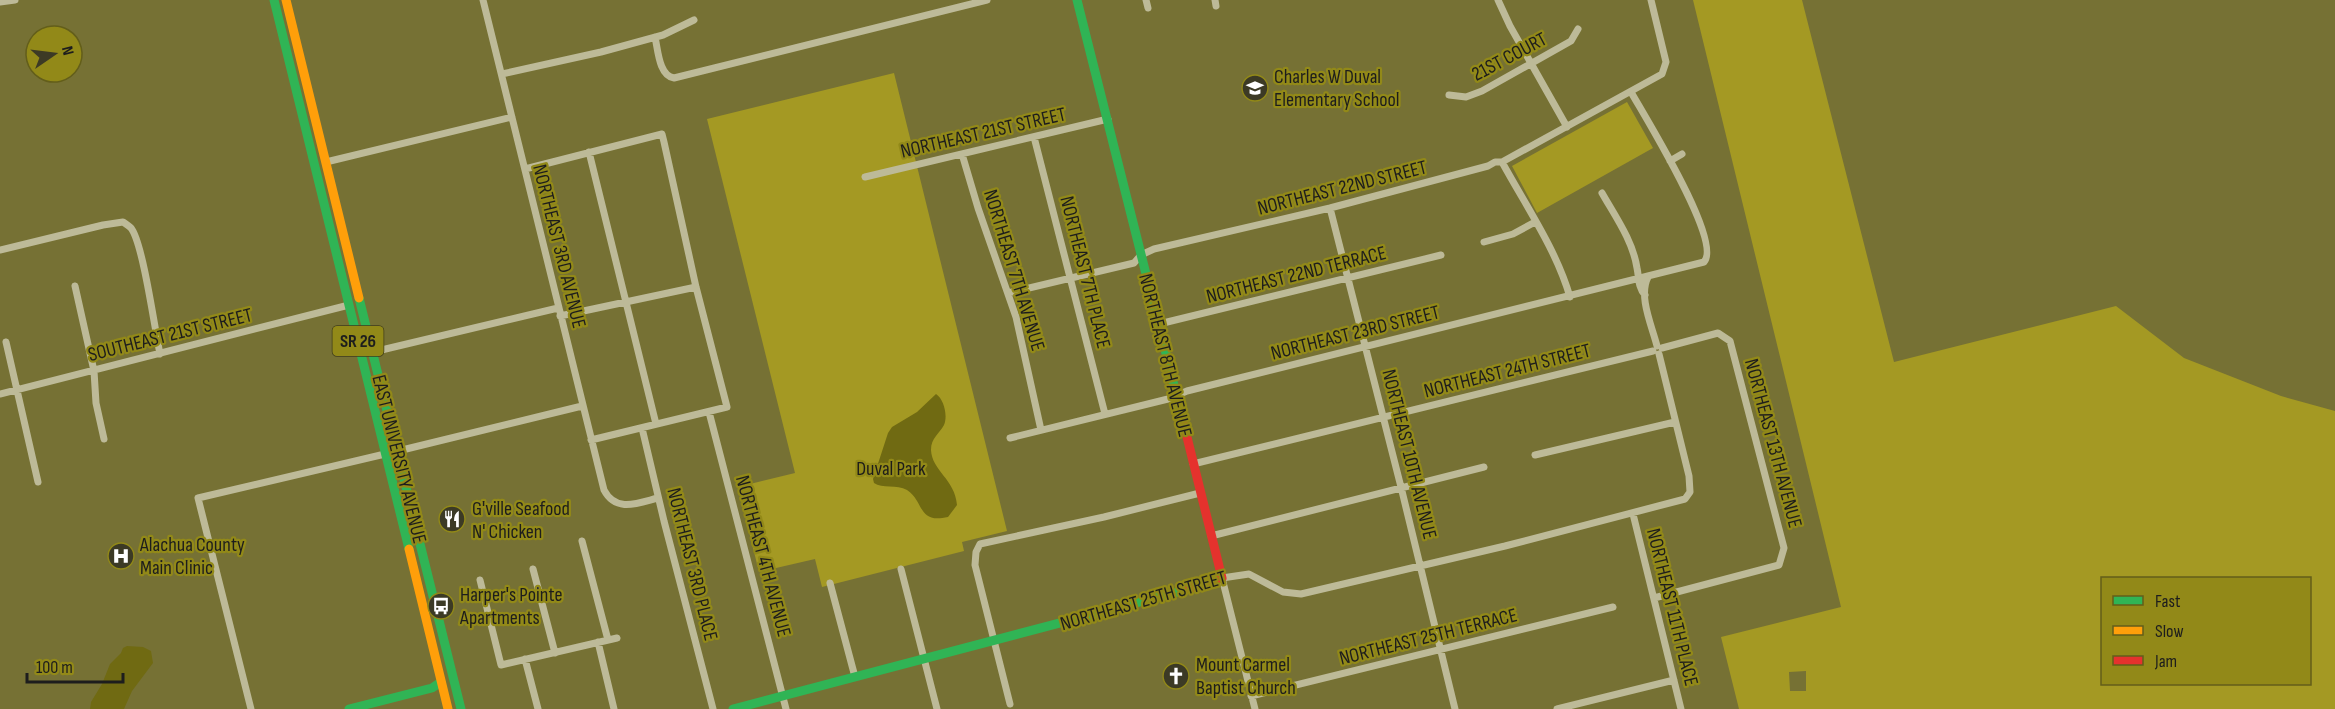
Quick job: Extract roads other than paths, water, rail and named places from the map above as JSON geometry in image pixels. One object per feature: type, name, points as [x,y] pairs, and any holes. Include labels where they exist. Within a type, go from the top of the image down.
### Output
[{"type":"main road","name":"EAST UNIVERSITY AVENUE","points":[[274,0],[448,709]]},
{"type":"main road","name":"EAST UNIVERSITY AVENUE","points":[[286,0],[461,709]]},
{"type":"main road","name":"NORTHEAST 8TH AVENUE","points":[[1077,0],[1222,578]]},
{"type":"main road","points":[[289,61],[300,58]]},
{"type":"main road","points":[[315,166],[326,162]]},
{"type":"main road","points":[[349,305],[362,306]]},
{"type":"main road","points":[[361,356],[373,352]]},
{"type":"main road","points":[[385,454],[398,451]]},
{"type":"main road","name":"NORTHEAST 25TH STREET","points":[[733,709],[1212,583],[1222,578]]},
{"type":"main road","points":[[418,586],[430,584]]},
{"type":"main road","points":[[349,709],[432,688],[452,674]]},
{"type":"street","points":[[0,2],[15,0]]},
{"type":"street","name":"NORTHEAST 3RD AVENUE","points":[[483,0],[604,490],[613,502],[624,505],[658,498]]},
{"type":"street","points":[[655,37],[664,71],[668,77],[674,78],[987,0]]},
{"type":"street","points":[[1146,0],[1148,8]]},
{"type":"street","points":[[1498,0],[1510,26],[1568,127]]},
{"type":"street","name":"NORTHEAST 22ND STREET","points":[[1008,293],[1134,263],[1141,255],[1154,249],[1330,208],[1488,166],[1495,162],[1502,162],[1662,74],[1666,68],[1651,0]]},
{"type":"street","points":[[502,74],[601,52],[655,37],[694,20]]},
{"type":"street","name":"21ST COURT","points":[[1449,95],[1466,97],[1482,91],[1571,41],[1578,29]]},
{"type":"street","points":[[1631,92],[1670,161],[1682,154]]},
{"type":"street","points":[[326,162],[512,117]]},
{"type":"street","name":"NORTHEAST 21ST STREET","points":[[866,177],[1108,119]]},
{"type":"street","points":[[525,169],[662,134],[696,287],[727,407],[591,440]]},
{"type":"street","name":"NORTHEAST 7TH PLACE","points":[[1034,137],[1106,414]]},
{"type":"street","points":[[589,152],[656,424]]},
{"type":"street","name":"NORTHEAST 7TH AVENUE","points":[[962,154],[1016,317],[1041,430]]},
{"type":"street","name":"NORTHEAST 23RD STREET","points":[[1010,438],[1697,265],[1707,258],[1707,241],[1697,213],[1670,161]]},
{"type":"street","points":[[1502,162],[1563,274],[1570,297]]},
{"type":"street","points":[[1602,193],[1630,244],[1637,267],[1638,280],[1642,293],[1645,295]]},
{"type":"street","name":"NORTHEAST 10TH AVENUE","points":[[1330,208],[1455,709]]},
{"type":"street","points":[[1484,242],[1506,237],[1535,222]]},
{"type":"street","points":[[0,250],[104,225],[123,223],[131,228],[143,264],[160,354]]},
{"type":"street","name":"NORTHEAST 22ND TERRACE","points":[[1159,324],[1441,255]]},
{"type":"street","points":[[1535,455],[1675,422],[1645,295],[1648,277]]},
{"type":"street","points":[[75,286],[94,371],[96,403],[104,439]]},
{"type":"street","points":[[373,352],[559,312],[626,303],[696,287]]},
{"type":"street","name":"SOUTHEAST 21ST STREET","points":[[0,394],[349,305]]},
{"type":"street","name":"NORTHEAST 24TH STREET","points":[[1193,464],[1658,350],[1718,333],[1725,338]]},
{"type":"street","name":"NORTHEAST 13TH AVENUE","points":[[1654,597],[1779,565],[1781,559],[1784,548],[1779,527],[1737,365],[1730,341],[1725,338]]},
{"type":"street","points":[[6,342],[38,482]]},
{"type":"street","points":[[398,451],[582,406]]},
{"type":"street","name":"NORTHEAST 4TH AVENUE","points":[[709,412],[786,709]]},
{"type":"street","name":"NORTHEAST 25TH STREET","points":[[1222,578],[1249,574],[1283,592],[1301,594],[1685,499],[1689,494],[1689,476],[1675,422]]},
{"type":"street","name":"NORTHEAST 3RD PLACE","points":[[642,428],[712,709]]},
{"type":"street","points":[[251,709],[198,498],[385,454]]},
{"type":"street","points":[[1211,536],[1484,467]]},
{"type":"street","points":[[1010,704],[975,565],[976,552],[980,544],[1200,493]]},
{"type":"street","name":"NORTHEAST 11TH PLACE","points":[[1633,513],[1682,709]]},
{"type":"street","points":[[582,541],[608,640]]},
{"type":"street","points":[[533,569],[555,653]]},
{"type":"street","points":[[901,569],[926,658],[937,709]]},
{"type":"street","name":"NORTHEAST 8TH AVENUE","points":[[1222,578],[1255,709]]},
{"type":"street","points":[[480,580],[501,665],[618,638]]},
{"type":"street","points":[[830,583],[855,677]]},
{"type":"street","name":"NORTHEAST 25TH TERRACE","points":[[1251,696],[1613,607]]},
{"type":"street","points":[[598,642],[614,709]]},
{"type":"street","points":[[525,659],[538,709]]},
{"type":"street","points":[[1557,709],[1674,680]]},
{"type":"place","name":"Charles W Duval Elementary School","points":[[1255,88]]},
{"type":"place","name":"G'ville Seafood N' Chicken","points":[[452,519]]},
{"type":"place","name":"Alachua County Main Clinic","points":[[121,556]]},
{"type":"place","name":"Harper's Pointe Apartments","points":[[441,606]]},
{"type":"place","name":"Mount Carmel Baptist Church","points":[[1176,676]]},
{"type":"park label","name":"Duval Park","points":[[891,468]]}]
